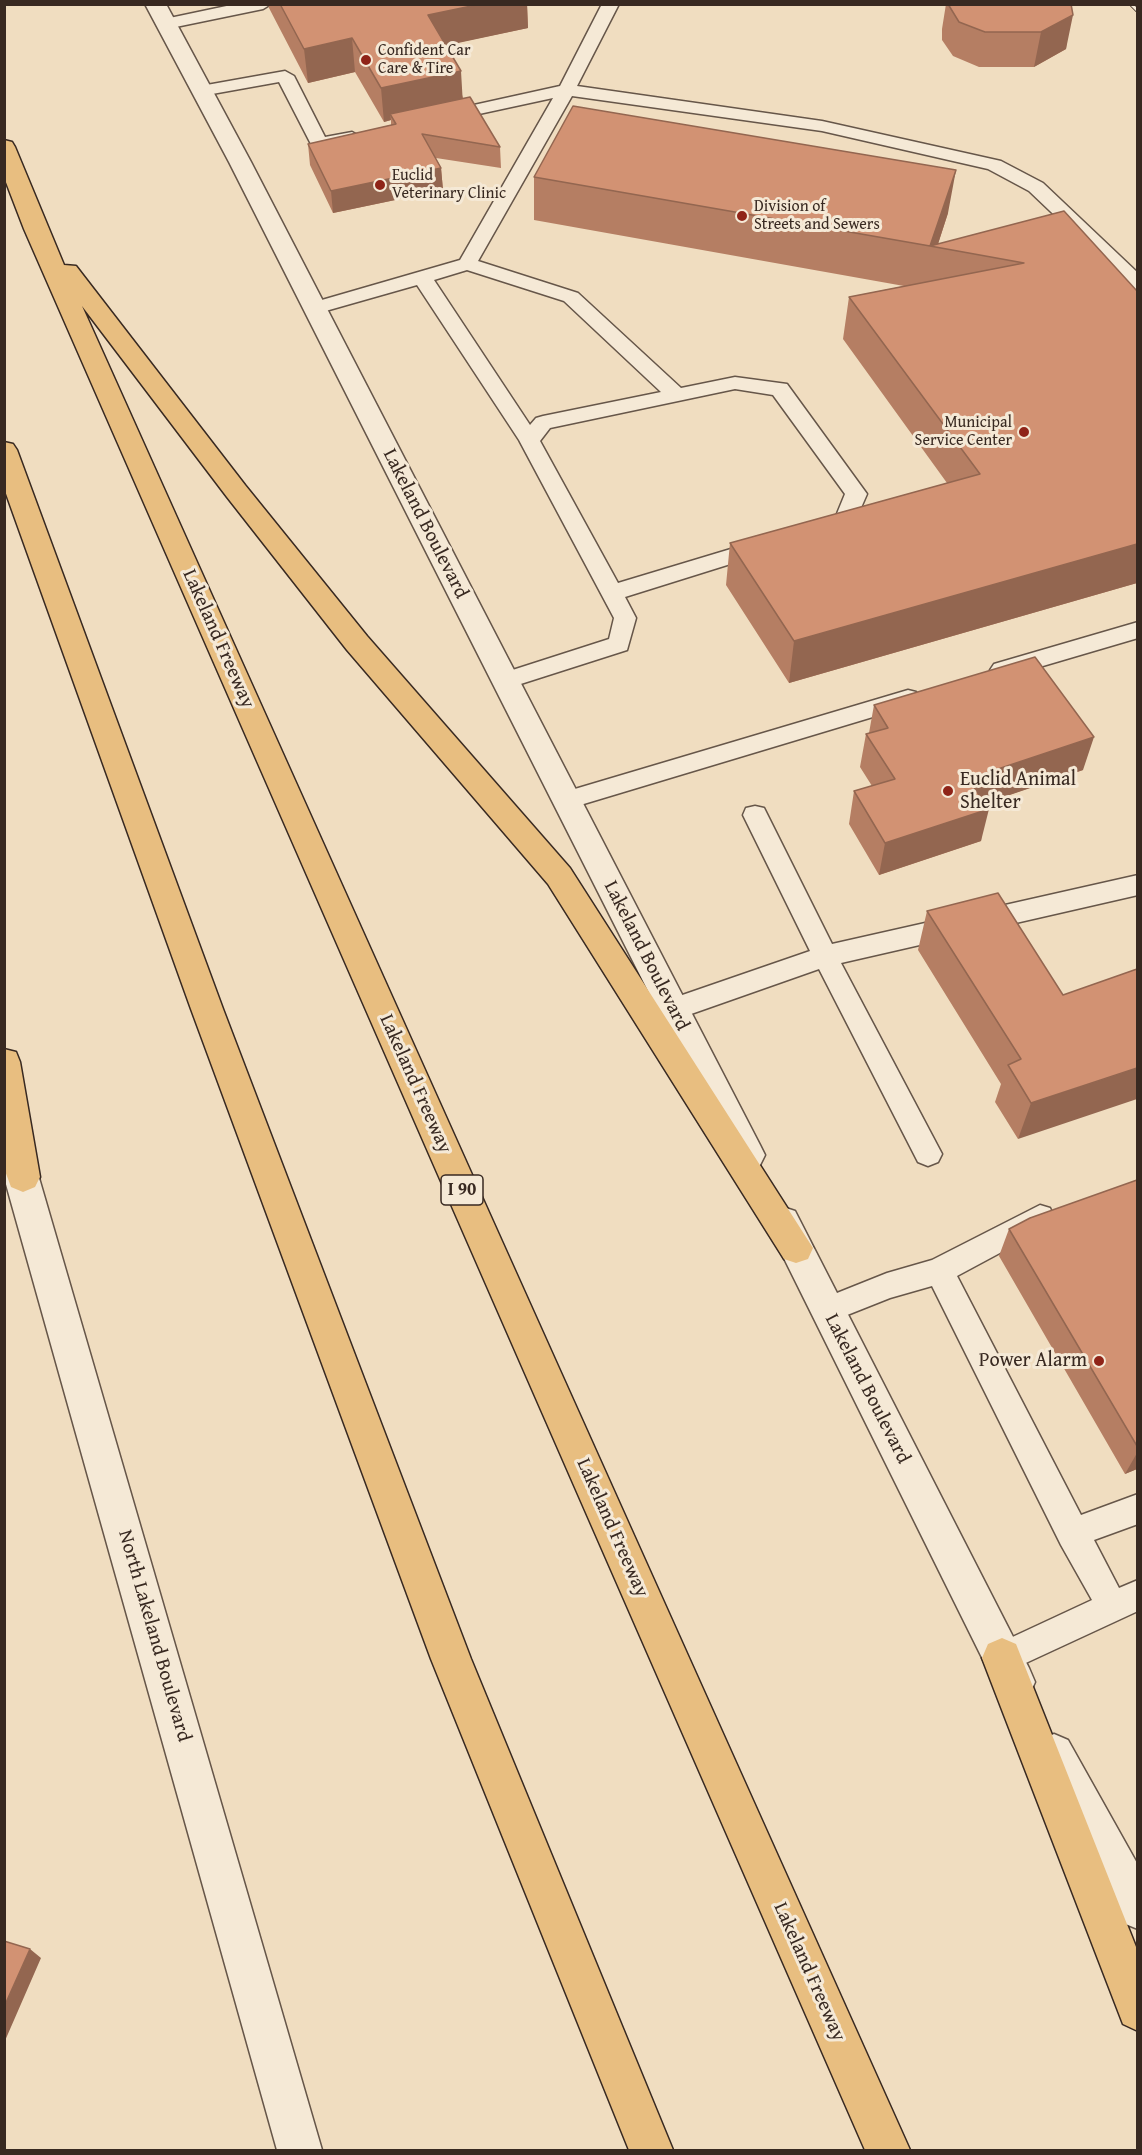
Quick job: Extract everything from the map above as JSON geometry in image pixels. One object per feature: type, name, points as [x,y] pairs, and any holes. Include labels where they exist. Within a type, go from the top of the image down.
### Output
[{"type":"highway","name":"Lakeland Freeway","points":[[4,147],[36,229],[888,2151]]},
{"type":"highway","points":[[36,229],[236,491],[357,643],[559,876],[796,1248]]},
{"type":"highway","points":[[4,450],[207,1009],[451,1659],[651,2151]]},
{"type":"highway","points":[[4,1062],[22,1177]]},
{"type":"highway","points":[[1002,1658],[1137,2009]]},
{"type":"street","name":"Lakeland Boulevard","points":[[155,4],[315,308],[567,800],[1002,1658],[1137,1908]]},
{"type":"street","name":"North Lakeland Boulevard","points":[[4,1123],[22,1177],[290,2142]]},
{"type":"lane","points":[[166,24],[264,4]]},
{"type":"lane","points":[[467,264],[567,90],[611,4]]},
{"type":"lane","points":[[201,91],[285,76],[319,144],[364,134]]},
{"type":"lane","points":[[421,122],[567,90],[822,126],[994,165],[1036,187],[1137,284]]},
{"type":"lane","points":[[315,308],[467,264],[571,297],[676,395]]},
{"type":"lane","points":[[422,277],[529,440],[625,618],[619,644],[505,681]]},
{"type":"lane","points":[[529,440],[543,423],[735,383],[780,389],[856,494],[845,521],[801,534]]},
{"type":"lane","points":[[612,592],[779,541]]},
{"type":"lane","points":[[979,677],[1137,630]]},
{"type":"lane","points":[[567,800],[934,691]]},
{"type":"lane","points":[[755,815],[928,1154]]},
{"type":"lane","points":[[674,1009],[825,956],[1137,885]]},
{"type":"lane","points":[[827,1310],[887,1286],[939,1271],[1060,1209]]},
{"type":"lane","points":[[939,1271],[1072,1534],[1124,1601],[1002,1658]]},
{"type":"lane","points":[[1072,1534],[1137,1509]]},
{"type":"building","points":[[280,4],[481,4],[428,15],[461,71],[381,88],[352,38],[304,49]]},
{"type":"building","points":[[948,4],[1071,4],[1073,15],[1041,32],[985,32],[959,22]]},
{"type":"building","points":[[470,97],[500,147],[422,134],[441,168],[331,191],[308,144],[396,124],[390,114]]},
{"type":"building","points":[[573,106],[956,170],[930,246],[534,177]]},
{"type":"building","name":"Municipal Service Center","points":[[1064,211],[1137,291],[1137,544],[794,641],[730,543],[980,474],[849,297],[1024,263],[930,246]]},
{"type":"building","name":"Euclid Animal Shelter","points":[[1035,657],[1094,737],[968,779],[989,809],[885,843],[854,791],[895,779],[866,734],[888,728],[874,705]]},
{"type":"building","points":[[998,893],[1063,995],[1137,969],[1137,1068],[1031,1103],[1008,1065],[1021,1059],[927,911]]},
{"type":"building","name":"Power Alarm","points":[[1137,1180],[1137,1446],[1009,1229],[1030,1218]]},
{"type":"building","points":[[4,1941],[30,1949],[4,2007]]},
{"type":"railway","points":[[1131,4],[1138,11]]},
{"type":"place","name":"Confident Car Care & Tire","points":[[366,60]]},
{"type":"place","name":"Euclid Veterinary Clinic","points":[[380,185]]},
{"type":"place","name":"Division of Streets and Sewers","points":[[742,216]]},
{"type":"place","name":"Municipal Service Center","points":[[1024,432]]},
{"type":"place","name":"Euclid Animal Shelter","points":[[948,791]]},
{"type":"place","name":"Power Alarm","points":[[1099,1361]]}]
